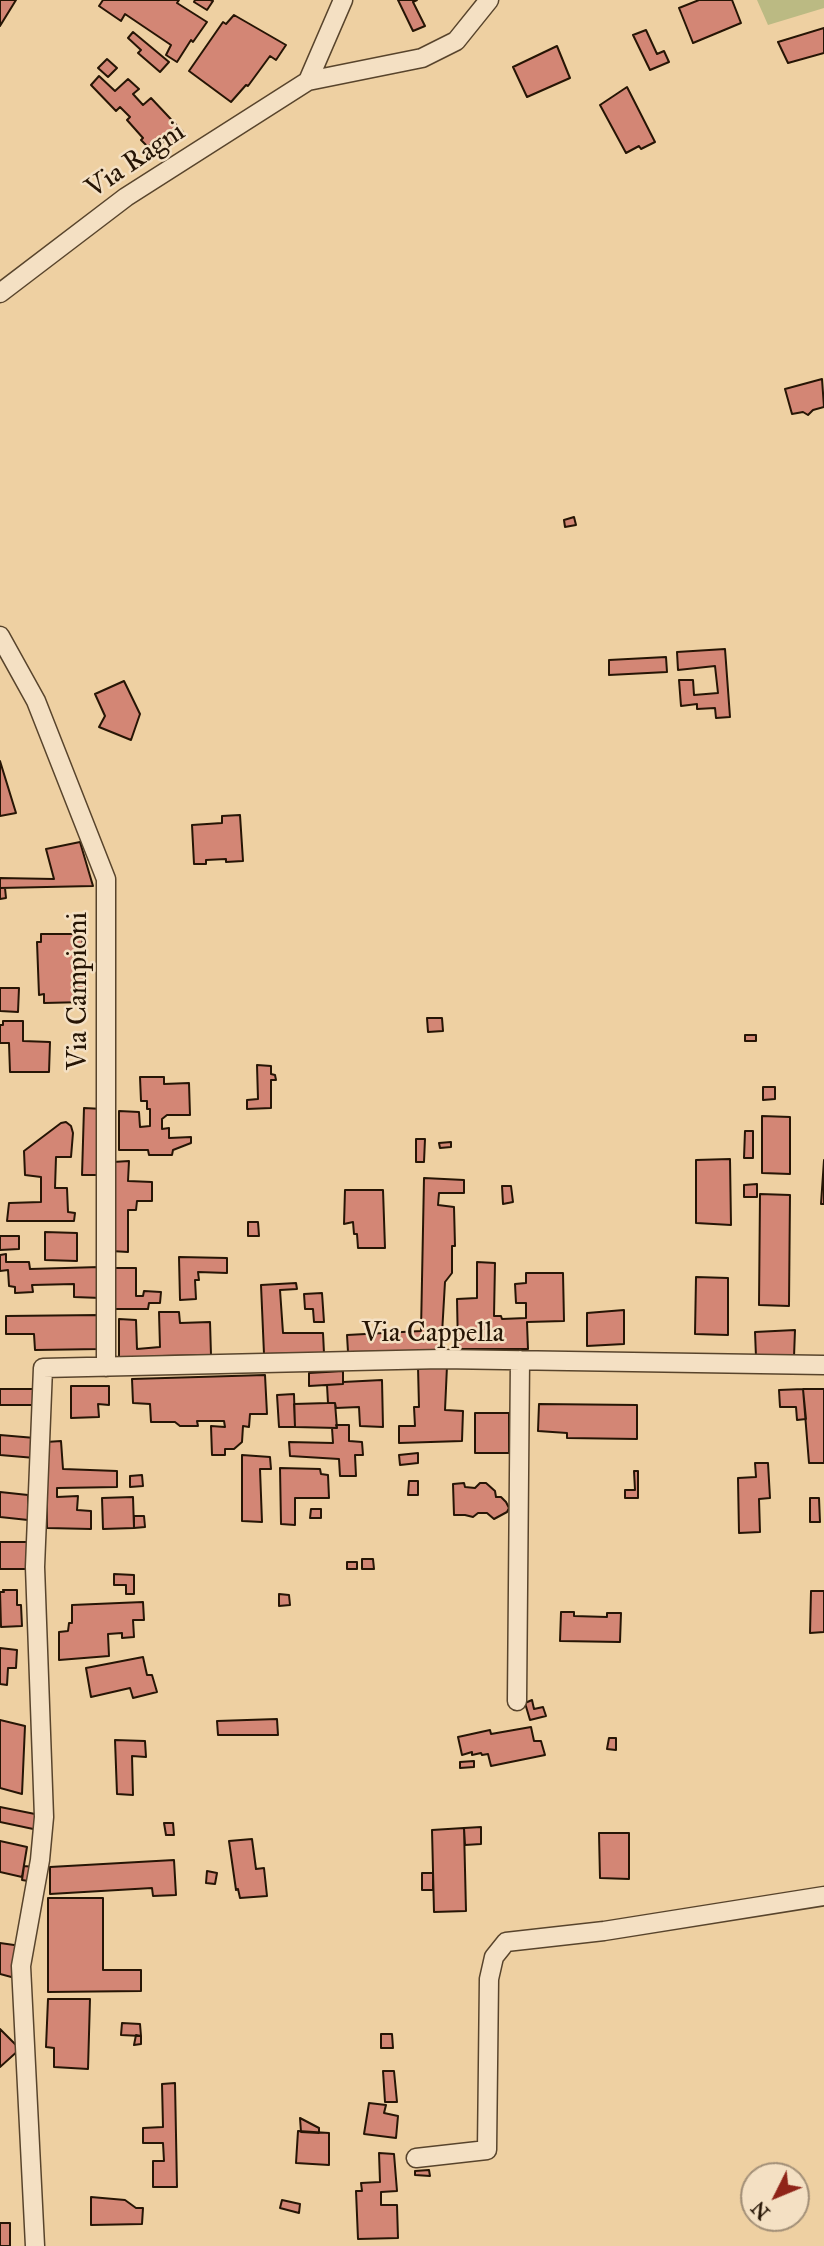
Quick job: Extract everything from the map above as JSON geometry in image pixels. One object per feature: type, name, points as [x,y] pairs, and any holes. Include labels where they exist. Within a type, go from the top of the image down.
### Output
[{"type":"street","points":[[307,81],[343,0]]},
{"type":"street","name":"Via Ragni","points":[[0,293],[126,197],[307,81],[422,58],[438,51],[456,41],[489,0]]},
{"type":"street","name":"Via Campioni","points":[[0,636],[36,701],[106,879],[106,1367]]},
{"type":"street","name":"Via Cappella","points":[[35,2246],[21,1966],[40,1860],[44,1817],[35,1567],[43,1368],[440,1359],[824,1365]]},
{"type":"street","points":[[517,1701],[520,1360]]},
{"type":"street","points":[[416,2158],[488,2150],[489,1979],[494,1957],[506,1942],[604,1931],[824,1896]]},
{"type":"shaded area","points":[[757,0],[824,0],[824,8],[768,25]]},
{"type":"building","points":[[0,0],[16,0],[0,26]]},
{"type":"building","points":[[103,0],[179,0],[177,3],[207,22],[177,62],[166,55],[171,45],[125,14],[121,21],[99,6]]},
{"type":"building","points":[[398,0],[417,0],[413,2],[425,26],[413,31]]},
{"type":"building","points":[[699,0],[732,0],[741,23],[693,43],[679,8]]},
{"type":"building","points":[[213,1],[207,10],[194,2]]},
{"type":"building","points":[[234,15],[286,45],[276,60],[270,56],[248,86],[231,102],[189,71],[223,22],[226,24]]},
{"type":"building","points":[[824,28],[824,53],[788,63],[778,42]]},
{"type":"building","points":[[646,30],[657,54],[664,51],[669,62],[650,70],[633,35]]},
{"type":"building","points":[[133,32],[169,62],[160,72],[138,53],[141,50],[128,38]]},
{"type":"building","points":[[557,46],[570,78],[527,97],[513,67]]},
{"type":"building","points":[[107,59],[117,68],[108,77],[98,68]]},
{"type":"building","points":[[99,76],[115,91],[128,79],[139,89],[133,94],[143,105],[151,98],[183,132],[169,146],[165,141],[155,150],[150,145],[148,147],[127,120],[130,117],[120,107],[116,111],[91,85]]},
{"type":"building","points":[[627,87],[655,142],[626,153],[600,105]]},
{"type":"building","points":[[822,379],[824,407],[813,410],[808,415],[803,412],[792,414],[785,389]]},
{"type":"building","points":[[574,517],[576,525],[565,527],[564,520]]},
{"type":"building","points":[[725,649],[730,717],[716,718],[715,708],[697,709],[697,704],[681,706],[679,680],[693,680],[694,695],[718,693],[715,666],[678,670],[677,652]]},
{"type":"building","points":[[666,657],[667,672],[609,675],[609,660]]},
{"type":"building","points":[[124,681],[140,714],[131,740],[99,727],[105,716],[95,694]]},
{"type":"building","points":[[0,761],[16,813],[0,816]]},
{"type":"building","points":[[240,815],[243,861],[206,860],[206,864],[194,864],[192,825],[222,823],[222,816]]},
{"type":"building","points":[[80,842],[93,886],[0,888],[0,878],[54,879],[46,849]]},
{"type":"building","points":[[0,888],[5,888],[6,898],[0,899]]},
{"type":"building","points":[[41,934],[82,934],[86,1002],[44,1003],[44,994],[39,995],[37,942],[41,942]]},
{"type":"building","points":[[0,988],[19,988],[18,1012],[0,1011]]},
{"type":"building","points":[[427,1018],[442,1018],[443,1031],[428,1032]]},
{"type":"building","points":[[3,1021],[23,1021],[23,1041],[50,1042],[49,1072],[10,1072],[9,1043],[0,1043],[0,1025],[3,1025]]},
{"type":"building","points":[[745,1035],[756,1035],[756,1041],[745,1041]]},
{"type":"building","points":[[257,1065],[271,1066],[271,1074],[275,1075],[276,1080],[271,1080],[271,1108],[247,1109],[247,1100],[258,1099]]},
{"type":"building","points":[[140,1077],[164,1077],[164,1084],[189,1083],[190,1115],[167,1115],[162,1119],[162,1129],[169,1128],[169,1138],[191,1137],[191,1143],[173,1150],[172,1155],[149,1155],[148,1150],[119,1150],[119,1111],[139,1112],[140,1127],[150,1126],[150,1109],[147,1109],[147,1101],[141,1101]]},
{"type":"building","points":[[763,1087],[775,1087],[775,1099],[763,1100]]},
{"type":"building","points":[[84,1108],[103,1109],[101,1175],[82,1175]]},
{"type":"building","points":[[762,1116],[790,1117],[790,1174],[762,1173]]},
{"type":"building","points":[[66,1122],[73,1133],[71,1157],[56,1157],[55,1188],[67,1188],[68,1212],[75,1213],[74,1221],[7,1221],[9,1203],[41,1202],[41,1177],[25,1175],[24,1151]]},
{"type":"building","points":[[745,1131],[753,1131],[753,1158],[744,1158]]},
{"type":"building","points":[[416,1139],[425,1139],[424,1162],[416,1162]]},
{"type":"building","points":[[451,1142],[451,1147],[440,1148],[439,1143]]},
{"type":"building","points":[[730,1159],[731,1225],[696,1223],[696,1160]]},
{"type":"building","points":[[824,1160],[824,1204],[821,1204]]},
{"type":"building","points":[[129,1161],[128,1181],[152,1182],[152,1201],[137,1201],[136,1210],[128,1210],[128,1252],[111,1251],[113,1162]]},
{"type":"building","points":[[424,1178],[464,1180],[464,1193],[439,1193],[438,1205],[454,1207],[455,1246],[452,1246],[452,1273],[445,1282],[441,1351],[348,1352],[347,1335],[421,1331]]},
{"type":"building","points":[[757,1184],[757,1197],[744,1197],[744,1185]]},
{"type":"building","points":[[502,1186],[511,1186],[513,1202],[503,1204]]},
{"type":"building","points":[[345,1190],[383,1190],[385,1248],[358,1248],[353,1222],[344,1224]]},
{"type":"building","points":[[760,1194],[790,1195],[789,1306],[759,1305]]},
{"type":"building","points":[[248,1222],[258,1222],[259,1236],[248,1236]]},
{"type":"building","points":[[45,1232],[77,1233],[77,1261],[45,1260]]},
{"type":"building","points":[[0,1236],[19,1236],[19,1249],[0,1250]]},
{"type":"building","points":[[6,1254],[6,1262],[29,1262],[30,1269],[100,1267],[101,1298],[74,1297],[74,1284],[32,1285],[33,1292],[15,1293],[15,1287],[9,1286],[8,1270],[0,1271],[0,1255]]},
{"type":"building","points":[[179,1257],[227,1258],[227,1273],[198,1272],[199,1280],[195,1280],[196,1299],[180,1300]]},
{"type":"building","points":[[477,1262],[495,1263],[494,1316],[501,1316],[502,1319],[526,1318],[526,1303],[516,1303],[515,1284],[526,1283],[526,1273],[563,1273],[564,1321],[527,1322],[528,1349],[458,1349],[457,1299],[477,1298]]},
{"type":"building","points":[[111,1268],[136,1268],[136,1296],[143,1296],[144,1291],[161,1292],[160,1303],[149,1303],[148,1309],[112,1309]]},
{"type":"building","points":[[696,1277],[728,1278],[728,1335],[695,1334]]},
{"type":"building","points":[[296,1283],[297,1289],[280,1290],[283,1333],[323,1333],[324,1353],[264,1354],[261,1285]]},
{"type":"building","points":[[322,1293],[324,1322],[314,1322],[313,1309],[305,1309],[304,1294]]},
{"type":"building","points":[[624,1310],[624,1344],[587,1346],[587,1313]]},
{"type":"building","points":[[159,1312],[179,1312],[180,1323],[210,1322],[211,1355],[162,1356],[119,1362],[119,1319],[136,1320],[137,1349],[160,1347]]},
{"type":"building","points":[[100,1315],[100,1349],[35,1350],[34,1334],[6,1334],[6,1316]]},
{"type":"building","points":[[795,1330],[794,1357],[756,1357],[755,1332]]},
{"type":"building","points":[[447,1366],[445,1410],[463,1411],[462,1441],[399,1443],[399,1426],[415,1426],[414,1407],[419,1407],[418,1367]]},
{"type":"building","points":[[343,1371],[343,1384],[309,1386],[309,1373]]},
{"type":"building","points":[[265,1375],[267,1414],[250,1414],[249,1427],[243,1426],[242,1442],[234,1449],[225,1449],[225,1455],[212,1455],[211,1426],[225,1427],[224,1421],[197,1421],[198,1426],[151,1422],[150,1404],[133,1403],[132,1379]]},
{"type":"building","points":[[382,1380],[383,1427],[360,1426],[359,1407],[336,1408],[335,1403],[328,1403],[327,1385]]},
{"type":"building","points":[[71,1386],[109,1386],[109,1405],[98,1404],[99,1417],[71,1418]]},
{"type":"building","points":[[0,1389],[37,1389],[34,1405],[0,1405]]},
{"type":"building","points":[[803,1389],[824,1389],[824,1463],[809,1463]]},
{"type":"building","points":[[803,1389],[806,1419],[797,1420],[796,1407],[780,1407],[779,1390]]},
{"type":"building","points":[[294,1394],[295,1427],[279,1427],[277,1395]]},
{"type":"building","points":[[335,1403],[337,1428],[295,1427],[294,1404]]},
{"type":"building","points":[[539,1404],[637,1405],[637,1439],[567,1438],[567,1433],[538,1431]]},
{"type":"building","points":[[475,1413],[509,1413],[509,1453],[475,1453]]},
{"type":"building","points":[[336,1425],[349,1425],[349,1441],[362,1442],[363,1455],[355,1455],[356,1476],[340,1476],[339,1459],[290,1456],[289,1442],[333,1443],[332,1428],[337,1428]]},
{"type":"building","points":[[0,1435],[35,1438],[35,1458],[0,1455]]},
{"type":"building","points":[[61,1441],[63,1469],[117,1471],[117,1487],[57,1488],[57,1497],[78,1496],[77,1510],[91,1511],[91,1529],[47,1528],[46,1442]]},
{"type":"building","points":[[418,1453],[418,1463],[400,1465],[399,1455]]},
{"type":"building","points":[[242,1455],[270,1457],[271,1469],[260,1469],[262,1522],[242,1521]]},
{"type":"building","points":[[755,1463],[768,1463],[770,1498],[759,1499],[760,1532],[739,1533],[738,1478],[756,1477]]},
{"type":"building","points":[[280,1468],[320,1469],[321,1474],[328,1475],[329,1498],[295,1498],[295,1525],[281,1524]]},
{"type":"building","points":[[634,1471],[638,1471],[638,1498],[625,1498],[625,1490],[635,1490]]},
{"type":"building","points":[[142,1475],[143,1486],[130,1487],[130,1476]]},
{"type":"building","points":[[409,1481],[418,1481],[418,1495],[408,1495]]},
{"type":"building","points":[[464,1483],[465,1487],[475,1488],[480,1483],[486,1483],[495,1491],[496,1497],[501,1497],[506,1502],[509,1508],[507,1512],[494,1519],[487,1513],[478,1513],[473,1517],[454,1515],[453,1484]]},
{"type":"building","points":[[0,1492],[28,1495],[28,1520],[0,1517]]},
{"type":"building","points":[[133,1497],[134,1528],[103,1529],[102,1498]]},
{"type":"building","points":[[810,1498],[819,1498],[820,1522],[810,1522]]},
{"type":"building","points":[[311,1509],[321,1509],[321,1518],[310,1518]]},
{"type":"building","points":[[134,1516],[144,1516],[145,1527],[134,1528]]},
{"type":"building","points":[[0,1542],[29,1542],[29,1569],[0,1569]]},
{"type":"building","points":[[362,1559],[373,1559],[374,1569],[362,1569]]},
{"type":"building","points":[[347,1562],[357,1562],[357,1569],[347,1569]]},
{"type":"building","points":[[114,1574],[134,1575],[134,1594],[126,1594],[126,1585],[114,1585]]},
{"type":"building","points":[[3,1590],[17,1590],[22,1626],[1,1627],[0,1592],[4,1592]]},
{"type":"building","points":[[811,1591],[824,1591],[824,1632],[810,1633]]},
{"type":"building","points":[[279,1594],[289,1595],[290,1605],[279,1606]]},
{"type":"building","points":[[143,1602],[144,1620],[133,1620],[134,1637],[122,1638],[122,1633],[108,1634],[109,1656],[59,1660],[59,1632],[68,1631],[69,1623],[72,1623],[72,1605]]},
{"type":"building","points":[[561,1612],[574,1612],[574,1616],[607,1617],[607,1613],[621,1613],[620,1642],[560,1641]]},
{"type":"building","points":[[0,1648],[17,1650],[16,1668],[8,1668],[7,1685],[0,1684]]},
{"type":"building","points":[[143,1657],[147,1675],[152,1675],[157,1692],[133,1698],[130,1688],[91,1697],[86,1668]]},
{"type":"building","points":[[532,1700],[534,1709],[543,1707],[546,1716],[530,1720],[525,1703]]},
{"type":"building","points":[[277,1719],[278,1735],[218,1735],[217,1721]]},
{"type":"building","points":[[0,1720],[25,1726],[22,1794],[0,1788]]},
{"type":"building","points":[[531,1727],[534,1741],[541,1741],[545,1755],[491,1766],[488,1754],[472,1755],[472,1752],[462,1755],[458,1737],[490,1730],[491,1734]]},
{"type":"building","points":[[609,1738],[616,1738],[616,1750],[607,1749]]},
{"type":"building","points":[[115,1740],[145,1741],[146,1757],[132,1756],[133,1795],[117,1794]]},
{"type":"building","points":[[474,1761],[474,1767],[460,1768],[460,1762]]},
{"type":"building","points":[[0,1807],[40,1815],[38,1830],[0,1822]]},
{"type":"building","points":[[164,1823],[173,1823],[174,1835],[166,1835]]},
{"type":"building","points":[[481,1827],[481,1844],[465,1845],[464,1828]]},
{"type":"building","points":[[464,1828],[466,1911],[434,1912],[432,1830]]},
{"type":"building","points":[[599,1833],[629,1833],[629,1879],[600,1878]]},
{"type":"building","points":[[252,1839],[256,1869],[264,1868],[267,1896],[240,1898],[238,1889],[236,1890],[229,1841]]},
{"type":"building","points":[[0,1841],[27,1847],[22,1877],[0,1872]]},
{"type":"building","points":[[174,1860],[176,1895],[153,1896],[152,1888],[50,1894],[50,1867]]},
{"type":"building","points":[[24,1866],[34,1867],[34,1882],[22,1880]]},
{"type":"building","points":[[207,1871],[217,1873],[215,1884],[206,1883]]},
{"type":"building","points":[[422,1873],[433,1873],[433,1890],[422,1890]]},
{"type":"building","points":[[48,1898],[103,1898],[103,1970],[141,1970],[141,1991],[48,1992]]},
{"type":"building","points":[[0,1943],[21,1946],[15,1978],[0,1974]]},
{"type":"building","points":[[48,1999],[90,1999],[88,2069],[54,2067],[54,2048],[46,2047]]},
{"type":"building","points":[[122,2023],[140,2024],[141,2036],[121,2035]]},
{"type":"building","points":[[0,2029],[20,2049],[0,2067]]},
{"type":"building","points":[[381,2034],[392,2034],[393,2048],[381,2048]]},
{"type":"building","points":[[136,2035],[141,2036],[141,2044],[134,2045]]},
{"type":"building","points":[[383,2071],[394,2071],[397,2102],[385,2102]]},
{"type":"building","points":[[175,2083],[177,2187],[153,2187],[153,2161],[164,2161],[163,2143],[143,2143],[143,2128],[163,2127],[162,2084]]},
{"type":"building","points":[[369,2103],[386,2105],[384,2113],[398,2116],[396,2138],[364,2134]]},
{"type":"building","points":[[300,2118],[319,2128],[319,2133],[301,2132]]},
{"type":"building","points":[[298,2131],[329,2133],[329,2165],[296,2163]]},
{"type":"building","points":[[379,2153],[394,2154],[397,2191],[381,2192],[381,2205],[397,2205],[398,2238],[358,2239],[356,2191],[362,2191],[361,2183],[380,2182]]},
{"type":"building","points":[[429,2170],[430,2176],[415,2175],[415,2171]]},
{"type":"building","points":[[91,2197],[125,2200],[136,2208],[143,2208],[142,2224],[91,2225]]},
{"type":"building","points":[[282,2200],[300,2204],[299,2213],[280,2208]]},
{"type":"building","points":[[0,2223],[10,2223],[10,2246],[0,2246]]}]
